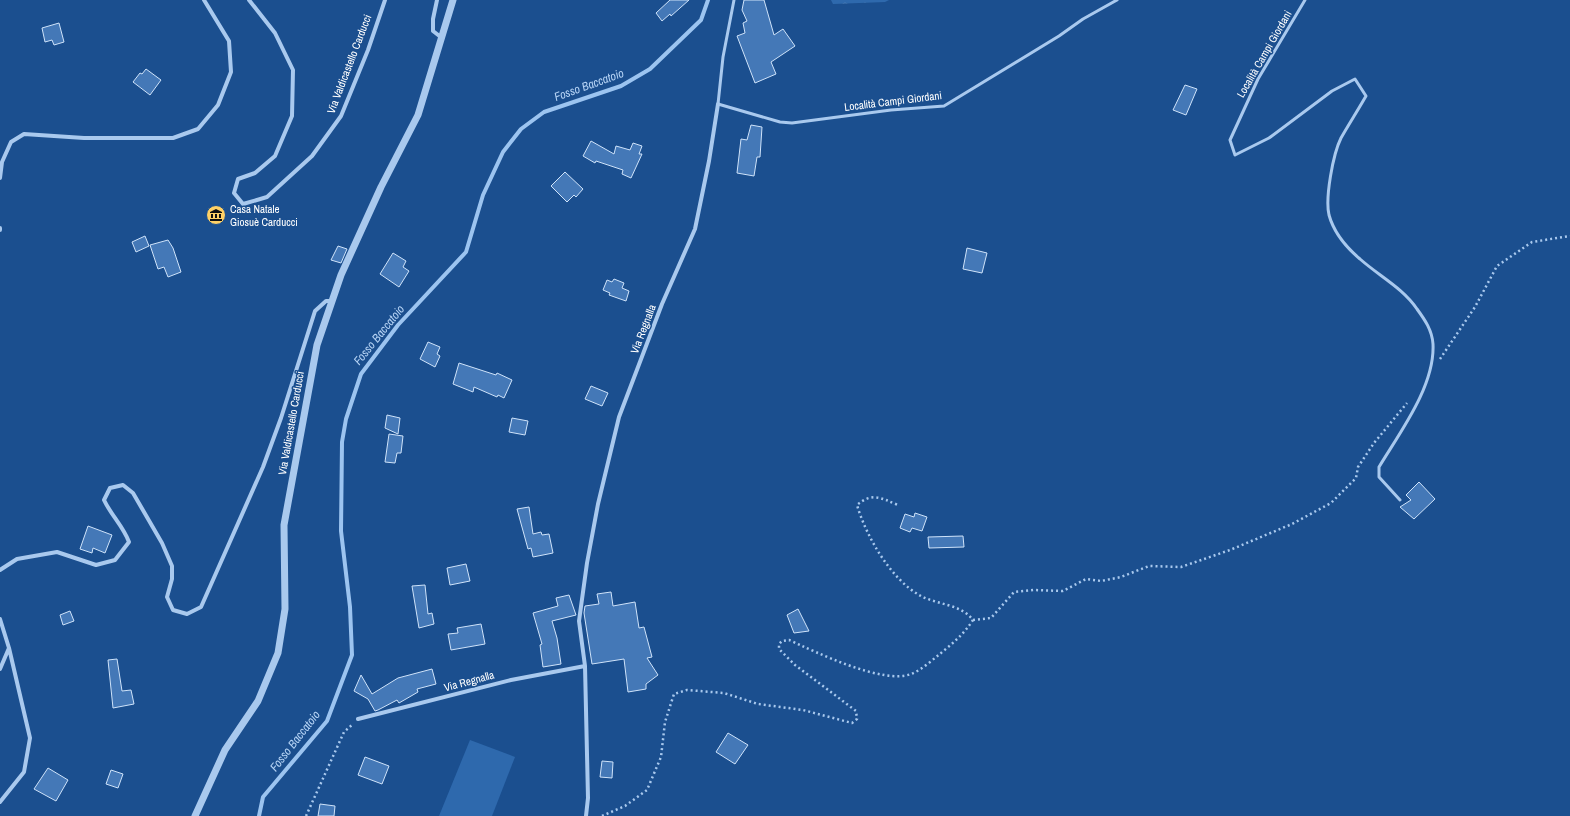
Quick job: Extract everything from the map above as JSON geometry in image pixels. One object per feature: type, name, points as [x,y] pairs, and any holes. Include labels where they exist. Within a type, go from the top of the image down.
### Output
[{"type":"street","points":[[0,178],[2,162],[10,142],[24,134],[84,138],[173,138],[198,129],[218,106],[231,72],[229,41],[204,0]]},
{"type":"street","name":"Via Valdicastello Carducci","points":[[249,0],[275,33],[293,70],[292,116],[275,156],[255,173],[238,180],[234,193],[243,204],[267,197],[312,156],[342,116],[368,50],[385,0]]},
{"type":"street","points":[[437,0],[433,18],[433,31],[442,38]]},
{"type":"street","name":"Via Valdicastello Carducci","points":[[195,816],[225,750],[258,701],[278,653],[285,609],[284,525],[317,345],[341,276],[381,187],[418,115],[454,0]]},
{"type":"street","name":"Via Regnalla","points":[[586,816],[588,798],[585,666],[579,621],[587,563],[598,504],[619,417],[662,304],[695,229],[709,161],[718,104]]},
{"type":"street","points":[[0,570],[17,559],[57,552],[96,565],[115,560],[129,542],[125,531],[110,512],[104,500],[110,488],[123,485],[133,493],[162,543],[172,566],[172,579],[167,597],[173,610],[187,614],[201,607],[263,467],[281,418],[315,311],[326,301],[332,301]]},
{"type":"street","points":[[0,619],[10,648],[30,738],[24,772],[0,802]]},
{"type":"street","points":[[0,669],[10,648]]},
{"type":"street","name":"Via Regnalla","points":[[358,719],[511,680],[585,666]]},
{"type":"lane","name":"Via Regnalla","points":[[718,104],[723,57],[734,0]]},
{"type":"lane","name":"Località Campi Giordani","points":[[718,104],[780,122],[792,123],[891,110],[944,106],[1059,36],[1083,19],[1117,0]]},
{"type":"lane","name":"Località Campi Giordani","points":[[1305,0],[1258,79],[1230,140],[1235,155],[1269,138],[1332,90],[1355,79],[1366,96],[1341,140],[1331,174],[1328,200],[1329,216],[1338,236],[1360,259],[1410,299],[1429,325],[1433,343],[1433,357],[1422,394],[1379,467],[1378,477],[1400,500]]},
{"type":"path","points":[[1438,362],[1475,307],[1497,266],[1532,242],[1570,236]]},
{"type":"path","points":[[602,816],[625,806],[647,790],[661,757],[666,722],[674,694],[687,690],[724,693],[758,704],[803,710],[852,723],[857,719],[856,711],[795,665],[780,651],[779,647],[782,641],[789,640],[855,667],[895,677],[911,674],[926,665],[964,633],[973,620],[991,618],[1014,592],[1034,590],[1063,591],[1086,578],[1101,581],[1121,577],[1149,566],[1181,567],[1230,550],[1292,524],[1331,503],[1356,478],[1358,467],[1374,443],[1408,402]]},
{"type":"path","points":[[898,505],[873,497],[864,498],[857,504],[861,521],[887,565],[900,581],[921,596],[964,611],[973,620]]},
{"type":"path","points":[[306,816],[344,732],[358,719]]},
{"type":"green space","points":[[831,0],[889,0],[885,2],[833,4]]},
{"type":"green space","points":[[470,740],[515,757],[492,816],[439,816]]},
{"type":"building","points":[[670,0],[689,0],[671,16],[670,14],[662,21],[656,13]]},
{"type":"building","points":[[744,0],[764,0],[774,35],[783,29],[795,46],[771,62],[776,74],[755,83],[737,36],[745,33],[743,23],[747,21],[742,10]]},
{"type":"building","points":[[59,23],[64,42],[54,45],[52,40],[45,42],[42,28]]},
{"type":"building","points":[[146,69],[161,80],[150,95],[133,82],[140,73],[142,74]]},
{"type":"building","points":[[1185,85],[1197,89],[1186,115],[1173,110]]},
{"type":"building","points":[[751,125],[762,127],[760,157],[757,157],[754,176],[737,173],[741,139],[747,140]]},
{"type":"building","points":[[591,141],[614,154],[616,146],[630,150],[633,143],[642,146],[639,154],[642,154],[631,178],[622,174],[623,170],[596,161],[595,163],[583,156]]},
{"type":"building","points":[[565,172],[583,189],[576,197],[574,195],[567,202],[551,186]]},
{"type":"building","points":[[145,236],[149,246],[136,252],[132,242]]},
{"type":"building","points":[[168,240],[173,248],[181,272],[168,277],[164,267],[158,269],[150,245]]},
{"type":"building","points":[[338,246],[347,249],[341,263],[331,260]]},
{"type":"building","points":[[967,248],[987,253],[982,273],[963,269]]},
{"type":"building","points":[[393,253],[406,261],[403,267],[409,271],[399,287],[380,274]]},
{"type":"building","points":[[614,279],[624,283],[622,288],[629,291],[626,301],[609,295],[610,293],[603,290],[607,280],[612,282]]},
{"type":"building","points":[[428,342],[440,347],[437,354],[440,356],[435,367],[420,359]]},
{"type":"building","points":[[459,363],[496,375],[497,373],[512,380],[504,398],[498,395],[497,397],[474,387],[473,392],[453,384]]},
{"type":"building","points":[[591,386],[608,393],[602,406],[585,399]]},
{"type":"building","points":[[387,415],[400,418],[398,434],[385,428]]},
{"type":"building","points":[[512,418],[528,421],[525,435],[509,432]]},
{"type":"building","points":[[389,434],[403,436],[401,453],[397,453],[395,463],[385,462]]},
{"type":"building","points":[[1419,482],[1435,499],[1414,519],[1400,507],[1411,500],[1406,495]]},
{"type":"building","points":[[529,507],[533,534],[541,532],[542,535],[549,534],[553,553],[533,557],[531,548],[528,549],[517,509]]},
{"type":"building","points":[[915,513],[927,517],[922,531],[912,528],[910,532],[900,528],[905,514],[914,517]]},
{"type":"building","points":[[88,526],[112,535],[105,553],[93,548],[92,553],[80,549]]},
{"type":"building","points":[[963,536],[964,547],[929,548],[928,537]]},
{"type":"building","points":[[466,564],[470,581],[450,585],[447,568]]},
{"type":"building","points":[[425,585],[428,614],[432,613],[434,624],[419,628],[412,586]]},
{"type":"building","points":[[611,592],[613,606],[635,602],[639,628],[644,627],[652,657],[647,658],[658,675],[646,684],[646,689],[628,692],[624,659],[592,664],[584,613],[585,606],[599,604],[597,594]]},
{"type":"building","points":[[569,595],[576,615],[552,621],[557,638],[561,664],[543,667],[540,645],[542,644],[533,613],[558,606],[556,598]]},
{"type":"building","points":[[798,609],[809,631],[794,633],[787,615]]},
{"type":"building","points":[[70,611],[74,621],[63,625],[60,615]]},
{"type":"building","points":[[481,624],[485,644],[451,650],[448,634],[458,633],[457,628]]},
{"type":"building","points":[[117,659],[122,691],[131,690],[134,704],[113,708],[108,660]]},
{"type":"building","points":[[432,669],[436,684],[417,689],[418,692],[399,703],[397,700],[375,711],[368,699],[354,691],[361,675],[372,694],[398,678]]},
{"type":"building","points":[[728,733],[748,745],[735,764],[716,752]]},
{"type":"building","points":[[365,757],[389,766],[382,784],[358,775]]},
{"type":"building","points":[[602,761],[613,762],[612,778],[600,777]]},
{"type":"building","points":[[48,768],[68,780],[56,801],[34,789]]},
{"type":"building","points":[[111,770],[123,774],[118,788],[106,784]]},
{"type":"building","points":[[320,804],[335,806],[334,816],[318,816]]},
{"type":"waterway","name":"Fosso Baccatoio","points":[[259,816],[263,797],[327,721],[352,655],[350,607],[341,531],[342,442],[346,419],[361,374],[398,325],[466,252],[483,195],[503,152],[521,129],[544,112],[621,86],[650,69],[701,20],[708,0]]},
{"type":"place","name":"Casa Natale Giosuè Carducci","points":[[216,215]]}]
